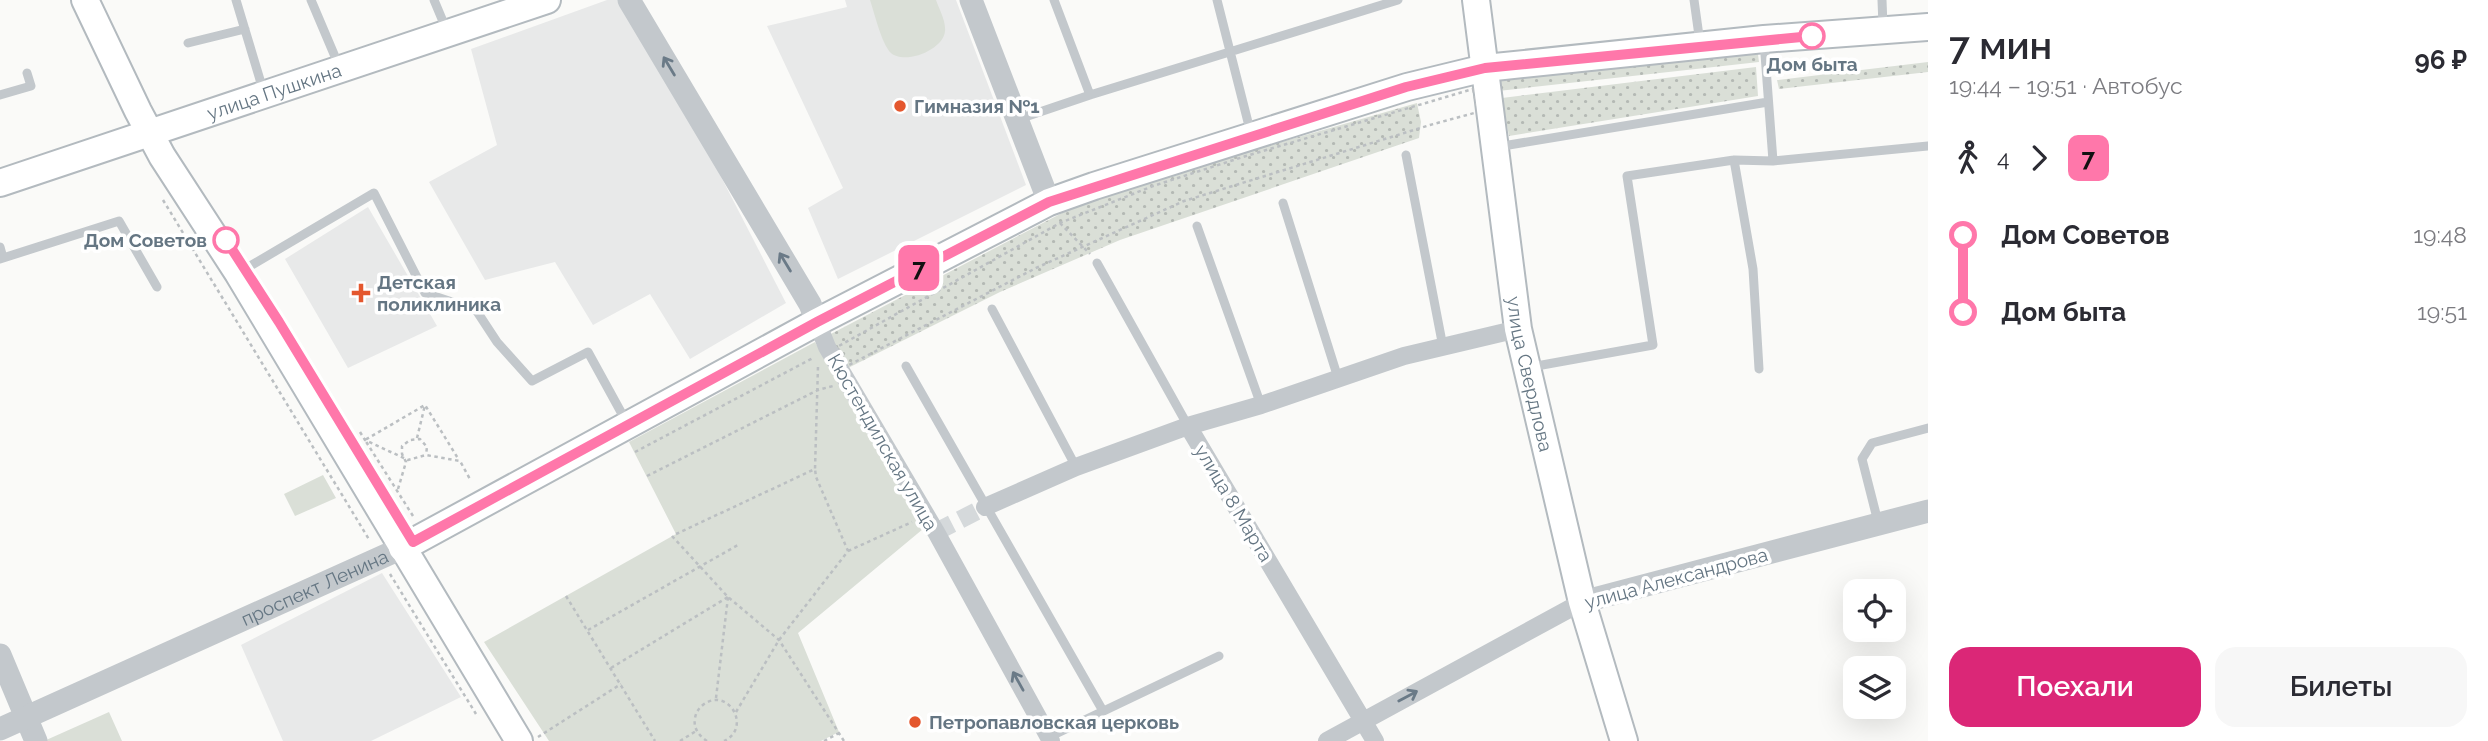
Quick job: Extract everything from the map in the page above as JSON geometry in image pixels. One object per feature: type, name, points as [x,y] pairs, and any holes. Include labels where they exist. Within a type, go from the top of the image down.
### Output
[{"type":"main road","points":[[85,0],[155,144],[187,180],[398,549],[530,740]]},
{"type":"main road","name":"улица Пушкина","points":[[0,183],[155,144],[265,95],[547,0]]},
{"type":"main road","name":"улица Свердлова","points":[[1476,0],[1518,329],[1582,602],[1624,741]]},
{"type":"main road","name":"проспект Ленина","points":[[398,549],[817,322],[1054,212],[1251,136],[1406,87],[1485,68],[1764,39],[1928,27]]},
{"type":"street","name":"Кюстендилская улица","points":[[629,0],[810,304],[827,347],[927,516],[1050,739]]},
{"type":"street","points":[[976,1],[1017,119],[1054,212]]},
{"type":"street","points":[[985,507],[1076,467],[1188,426],[1261,405],[1404,356],[1518,329]]},
{"type":"street","name":"улица 8 Марта","points":[[1188,426],[1375,741]]},
{"type":"street","name":"улица Александрова","points":[[1327,741],[1582,602],[1928,511]]},
{"type":"street","name":"проспект Ленина","points":[[0,729],[398,549]]},
{"type":"street","points":[[0,655],[36,741]]},
{"type":"lane","points":[[236,0],[265,95]]},
{"type":"lane","points":[[311,0],[340,70]]},
{"type":"lane","points":[[434,0],[448,33]]},
{"type":"lane","points":[[1054,0],[1090,95]]},
{"type":"lane","points":[[1217,0],[1251,136]]},
{"type":"lane","points":[[1017,119],[1398,0]]},
{"type":"lane","points":[[1694,0],[1700,45]]},
{"type":"lane","points":[[1882,0],[1883,31]]},
{"type":"lane","points":[[188,43],[245,29]]},
{"type":"lane","points":[[1764,39],[1773,161]]},
{"type":"lane","points":[[0,95],[31,86],[27,73]]},
{"type":"lane","points":[[1495,148],[1768,102]]},
{"type":"lane","points":[[1527,367],[1653,345],[1627,176],[1734,160],[1773,161],[1928,146]]},
{"type":"lane","points":[[1406,155],[1443,347]]},
{"type":"lane","points":[[1734,160],[1752,270],[1759,369]]},
{"type":"lane","points":[[241,271],[373,193],[425,293],[476,310],[497,342],[532,381],[588,352],[628,425]]},
{"type":"lane","points":[[1283,203],[1338,378]]},
{"type":"lane","points":[[0,247],[2,258],[119,222],[158,287]]},
{"type":"lane","points":[[1198,226],[1261,405]]},
{"type":"lane","name":"улица 8 Марта","points":[[1097,263],[1188,426]]},
{"type":"lane","points":[[992,309],[1076,467]]},
{"type":"lane","points":[[906,366],[1103,711]]},
{"type":"lane","points":[[1879,524],[1862,459],[1872,443],[1928,428]]},
{"type":"lane","points":[[1050,739],[1219,656]]},
{"type":"path","points":[[1474,89],[1478,112],[1184,201],[1084,246],[849,365],[836,347],[1054,212],[1153,186],[1474,89]]},
{"type":"path","points":[[1054,212],[1097,263]]},
{"type":"path","points":[[635,452],[818,355],[816,477],[848,551]]},
{"type":"path","points":[[647,476],[818,390],[834,385]]},
{"type":"path","points":[[398,489],[406,462],[402,446],[416,438],[425,405]]},
{"type":"path","points":[[365,440],[425,405]]},
{"type":"path","points":[[425,405],[471,481]]},
{"type":"path","points":[[357,428],[412,515]]},
{"type":"path","points":[[416,438],[426,445],[426,455]]},
{"type":"path","points":[[309,440],[398,549],[479,718]]},
{"type":"path","points":[[365,440],[412,460],[426,455],[460,462]]},
{"type":"path","points":[[815,469],[674,535],[728,597],[779,640],[845,741]]},
{"type":"path","points":[[736,712],[779,640],[848,551],[927,516]]},
{"type":"path","points":[[588,630],[738,545]]},
{"type":"path","points":[[566,596],[655,741]]},
{"type":"path","points":[[611,668],[728,597]]},
{"type":"path","points":[[716,700],[728,597]]},
{"type":"path","points":[[530,740],[621,684]]},
{"type":"path","points":[[707,741],[696,731],[696,713],[707,702],[716,700],[731,706],[736,712],[738,722],[735,732],[726,741]]},
{"type":"path","points":[[680,741],[696,731]]},
{"type":"path","points":[[824,741],[839,733]]},
{"type":"shaded area","points":[[607,0],[630,0],[786,303],[690,359],[650,294],[593,325],[555,262],[485,280],[429,182],[497,145],[471,49]]},
{"type":"shaded area","name":"Гимназия №1","points":[[845,0],[956,0],[1026,185],[838,279],[808,208],[843,188],[767,26],[847,7]]},
{"type":"shaded area","points":[[870,0],[936,0],[944,23],[943,38],[922,54],[912,57],[895,56],[883,40]]},
{"type":"shaded area","points":[[1757,47],[1759,62],[1498,91],[1498,81]]},
{"type":"shaded area","points":[[1928,62],[1928,72],[1779,89],[1777,80]]},
{"type":"shaded area","points":[[1756,67],[1758,96],[1509,136],[1502,98]]},
{"type":"shaded area","points":[[1417,103],[1421,122],[1419,138],[1120,240],[1000,292],[848,368],[827,336],[1062,213],[1129,186]]},
{"type":"shaded area","name":"Детская поликлиника","points":[[368,207],[437,326],[348,368],[285,259]]},
{"type":"shaded area","points":[[815,342],[923,529],[798,633],[839,732],[821,741],[549,741],[484,642],[676,534],[629,442]]},
{"type":"shaded area","points":[[323,475],[336,498],[295,516],[284,494]]},
{"type":"shaded area","points":[[382,573],[461,697],[371,741],[283,741],[241,645]]},
{"type":"shaded area","points":[[109,712],[122,741],[44,741]]},
{"type":"tunnel","points":[[936,532],[985,507]]},
{"type":"bus line","name":"7","points":[[226,240],[413,542],[817,322],[1049,202],[1406,87],[1485,68],[1812,36]]},
{"type":"place","name":"Дом быта","points":[[1812,36]]},
{"type":"place","name":"Гимназия №1","points":[[900,106]]},
{"type":"place","name":"Дом Советов","points":[[226,240]]},
{"type":"place","name":"Детская поликлиника","points":[[361,293]]},
{"type":"place","name":"Петропавловская церковь","points":[[915,722]]}]
